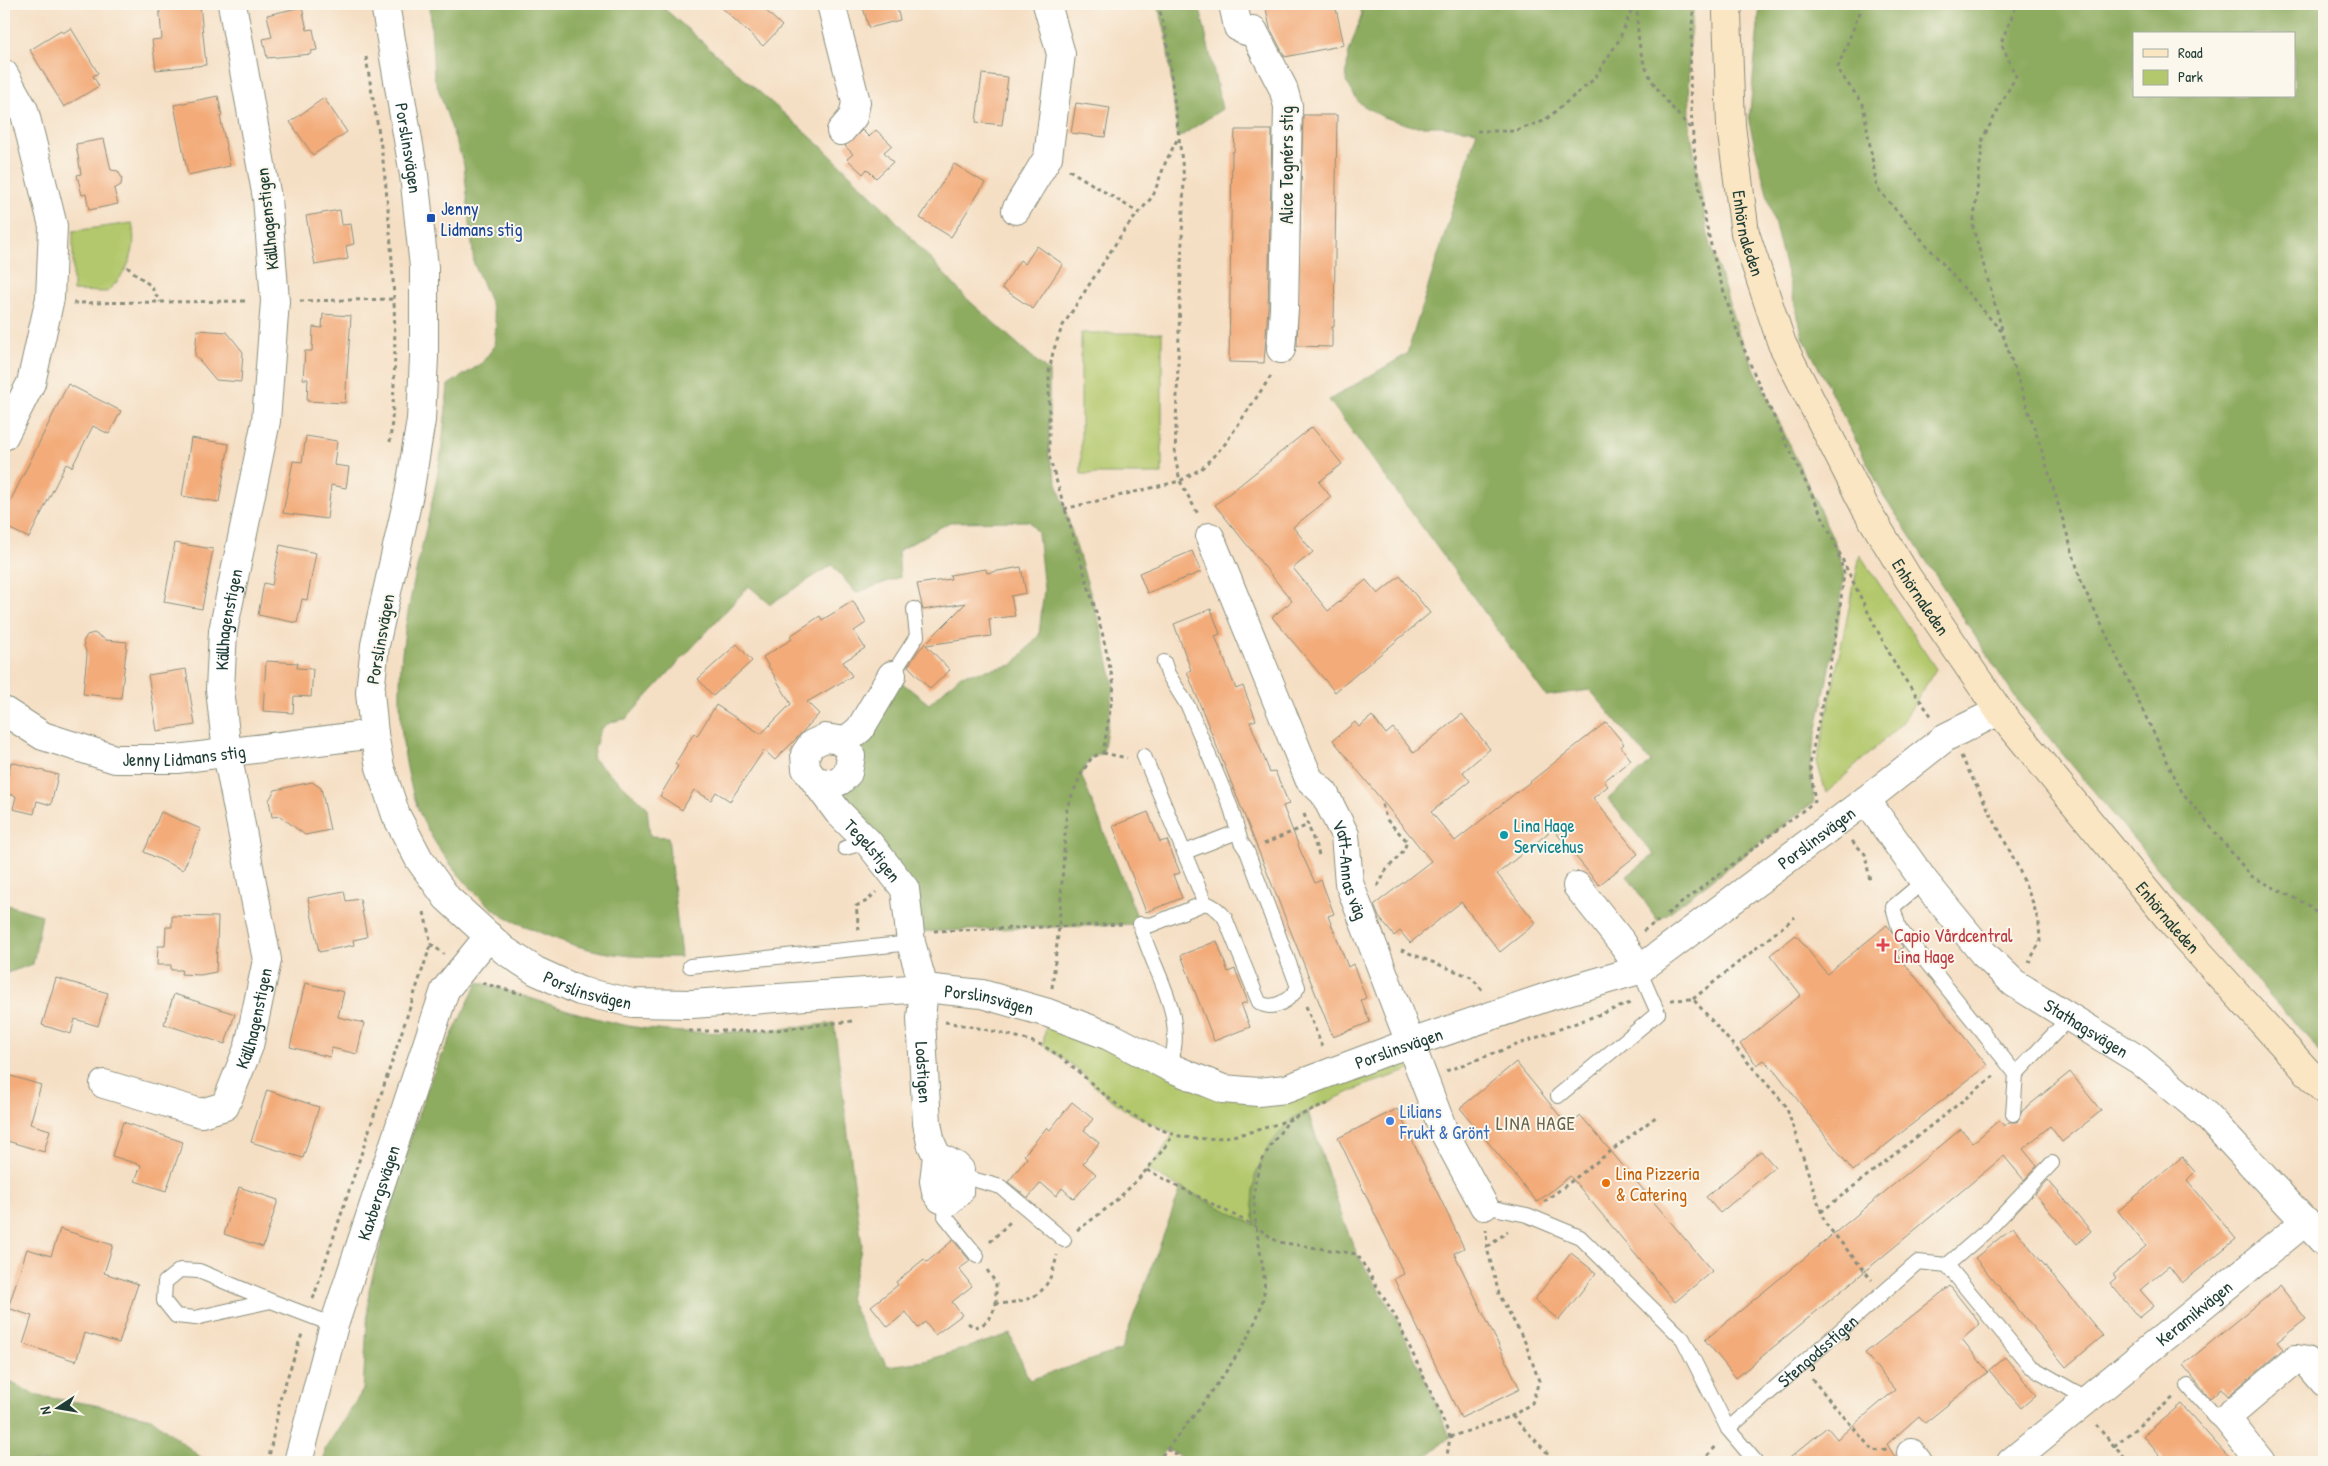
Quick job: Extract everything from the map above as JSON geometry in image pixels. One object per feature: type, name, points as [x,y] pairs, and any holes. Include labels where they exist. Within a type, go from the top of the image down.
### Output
[{"type":"street","name":"Källhagenstigen","points":[[104,1084],[201,1113],[225,1106],[249,1046],[268,960],[227,753],[220,690],[224,631],[266,421],[275,301],[268,198],[232,4]]},
{"type":"street","name":"Porslinsvägen","points":[[385,4],[414,175],[423,258],[424,357],[421,420],[409,494],[375,645],[370,692],[374,734],[380,767],[396,815],[419,859],[447,898],[504,950],[528,966],[571,987],[632,1003],[692,1004],[924,988],[982,994],[1048,1013],[1109,1036],[1169,1067],[1223,1090],[1249,1092],[1286,1089],[1411,1043],[1550,996],[1639,970],[1866,800],[1946,737],[1999,711]]},
{"type":"street","points":[[831,4],[856,102],[852,117],[841,131]]},
{"type":"street","points":[[1016,210],[1048,157],[1061,54],[1047,4]]},
{"type":"street","name":"Alice Tegnérs stig","points":[[1233,4],[1238,27],[1246,31],[1253,30],[1270,67],[1283,88],[1288,106],[1284,309],[1281,349]]},
{"type":"street","name":"Enhörnaleden","points":[[1729,4],[1727,13],[1731,126],[1746,233],[1782,344],[1866,509],[1908,578],[1999,711],[2174,925],[2324,1090]]},
{"type":"street","points":[[4,74],[24,110],[53,226],[50,298],[31,383],[4,436]]},
{"type":"street","name":"Vatt-Annas väg","points":[[1210,537],[1309,779],[1324,793],[1345,835],[1349,883],[1444,1132],[1484,1206]]},
{"type":"street","name":"Tegelstigen","points":[[892,675],[860,729],[843,743],[851,756],[848,773],[840,781],[832,784],[816,781],[838,812],[857,845],[893,874],[905,889],[911,938],[924,988]]},
{"type":"street","name":"Jenny Lidmans stig","points":[[4,711],[43,736],[115,759],[177,759],[374,734]]},
{"type":"street","name":"Stathagsvägen","points":[[1866,800],[1924,881],[1990,960],[2014,983],[2139,1060],[2206,1114],[2324,1242]]},
{"type":"street","points":[[1577,886],[1623,944],[1639,970]]},
{"type":"street","name":"Kaxbergsvägen","points":[[298,1462],[334,1326],[445,990],[489,936]]},
{"type":"street","name":"Lodstigen","points":[[924,988],[921,1018],[927,1123],[930,1143],[937,1156],[934,1181],[936,1192],[941,1199],[948,1202]]},
{"type":"street","points":[[937,1156],[956,1166],[961,1176],[959,1192],[948,1202]]},
{"type":"street","name":"Keramikvägen","points":[[2082,1403],[2306,1221]]},
{"type":"street","points":[[2262,1462],[2226,1418],[2296,1359],[2306,1361],[2324,1382]]},
{"type":"street","points":[[2011,1462],[2082,1403]]},
{"type":"lane","points":[[892,675],[917,636],[914,609]]},
{"type":"lane","points":[[1144,756],[1205,903],[1221,912],[1225,918],[1259,1002],[1271,1006],[1285,1001],[1298,987],[1247,851],[1237,832],[1231,808],[1192,717],[1164,662]]},
{"type":"lane","points":[[1185,852],[1237,832]]},
{"type":"lane","points":[[1924,881],[1893,907],[1899,928],[2012,1070],[2013,1114]]},
{"type":"lane","points":[[1169,1067],[1174,1055],[1175,1016],[1140,924],[1151,925],[1205,903]]},
{"type":"lane","points":[[690,966],[860,948],[911,938]]},
{"type":"lane","points":[[1558,1096],[1658,1014],[1639,970]]},
{"type":"lane","points":[[2012,1070],[2069,1018]]},
{"type":"lane","points":[[2052,1163],[1991,1227],[1947,1265],[2030,1366],[2053,1377],[2077,1393],[2082,1403]]},
{"type":"lane","points":[[961,1176],[1000,1187],[1064,1240]]},
{"type":"lane","points":[[948,1202],[945,1216],[977,1256]]},
{"type":"lane","points":[[1484,1206],[1527,1215],[1580,1237],[1683,1339],[1728,1430],[1756,1462]]},
{"type":"lane","name":"Stengodsstigen","points":[[1728,1430],[1918,1262],[1947,1265]]},
{"type":"lane","points":[[271,1301],[195,1318],[176,1316],[164,1301],[165,1282],[180,1270],[199,1271],[334,1326]]},
{"type":"lane","points":[[2188,1386],[2216,1418],[2226,1418]]},
{"type":"path","points":[[1158,4],[1166,34],[1184,178],[1175,457],[1180,481],[1210,537]]},
{"type":"path","points":[[1635,4],[1637,35],[1642,63],[1657,90],[1690,128]]},
{"type":"path","points":[[1478,131],[1514,131],[1544,121],[1594,79],[1620,40],[1635,4]]},
{"type":"path","points":[[1859,4],[1860,12],[1837,69],[1863,104],[1877,188],[2002,332]]},
{"type":"path","points":[[2017,4],[2001,43],[2016,76],[1983,138],[1973,228],[2002,332],[2044,457],[2082,584],[2182,792],[2251,876],[2310,906],[2324,922]]},
{"type":"path","points":[[365,50],[385,177],[393,299],[394,358],[389,445]]},
{"type":"path","points":[[1048,1013],[1059,926],[1067,806],[1081,774],[1092,757],[1103,753],[1114,686],[1102,632],[1049,456],[1047,415],[1053,352],[1062,327],[1125,229],[1153,196],[1166,161],[1178,138]]},
{"type":"path","points":[[1048,157],[1139,213]]},
{"type":"path","points":[[127,267],[150,286],[160,302]]},
{"type":"path","points":[[50,298],[76,303],[393,299]]},
{"type":"path","points":[[1064,509],[1180,481],[1202,468],[1225,444],[1271,379],[1281,349]]},
{"type":"path","points":[[1658,922],[1814,802],[1810,764],[1838,624],[1844,573],[1835,543]]},
{"type":"path","points":[[1375,887],[1383,881],[1386,869],[1397,861],[1404,851],[1407,841],[1386,819],[1382,804]]},
{"type":"path","points":[[1301,807],[1322,862]]},
{"type":"path","points":[[1834,824],[1866,854],[1870,881]]},
{"type":"path","points":[[1247,851],[1308,825]]},
{"type":"path","points":[[860,948],[856,906],[867,901],[893,874]]},
{"type":"path","points":[[1425,1080],[1631,1002],[1693,998],[1795,917]]},
{"type":"path","points":[[911,938],[1059,926],[1140,924]]},
{"type":"path","points":[[1392,948],[1410,952],[1471,977],[1484,992]]},
{"type":"path","points":[[1298,987],[1333,1072]]},
{"type":"path","points":[[1693,998],[1786,1106],[1825,1223],[1882,1292]]},
{"type":"path","points":[[921,1018],[953,1023],[1043,1045],[1078,1069],[1094,1086],[1125,1110],[1173,1134],[1198,1138],[1229,1136],[1308,1112]]},
{"type":"path","points":[[1821,1212],[2012,1070]]},
{"type":"path","points":[[1487,1248],[1527,1215],[1658,1116]]},
{"type":"path","points":[[1157,1462],[1216,1385],[1250,1333],[1264,1294],[1253,1205],[1255,1176],[1269,1146],[1292,1118]]},
{"type":"path","points":[[1173,1134],[1157,1159],[1147,1170],[1255,1226],[1278,1242],[1356,1254],[1395,1316],[1435,1401],[1450,1438],[1446,1462]]},
{"type":"path","points":[[1450,1438],[1512,1416],[1532,1403],[1539,1381],[1525,1342],[1499,1294],[1487,1248],[1484,1206]]},
{"type":"path","points":[[996,1304],[996,1283],[977,1256],[1025,1207]]},
{"type":"path","points":[[1800,1365],[1874,1451],[1890,1447],[1905,1448],[1914,1458]]},
{"type":"path","points":[[2114,1446],[2188,1386]]},
{"type":"path","points":[[2082,1403],[2128,1462]]},
{"type":"path","points":[[1512,1416],[1556,1462]]},
{"type":"path","points":[[1167,1449],[1178,1455],[1185,1462]]},
{"type":"green space","points":[[433,4],[659,4],[821,146],[885,209],[965,297],[1049,372],[1049,456],[1102,632],[1114,686],[1103,753],[1092,757],[1081,774],[1140,924],[911,932],[909,911],[832,784],[892,675],[929,704],[961,675],[1013,665],[1039,635],[1044,589],[1038,533],[1029,521],[950,522],[898,551],[900,577],[856,593],[832,565],[770,604],[749,586],[626,719],[609,723],[604,727],[598,736],[592,758],[647,807],[650,836],[668,837],[681,957],[622,955],[586,948],[550,936],[500,914],[474,891],[449,863],[421,815],[410,782],[401,727],[402,653],[410,603],[437,478],[448,385],[481,364],[494,347],[496,325],[491,304],[474,264],[464,165],[434,76],[430,8]]},
{"type":"green space","points":[[1158,4],[1199,4],[1222,109],[1178,138],[1166,34]]},
{"type":"green space","points":[[1358,4],[1694,4],[1689,42],[1690,128],[1708,235],[1738,333],[1835,543],[1844,573],[1838,624],[1810,764],[1814,802],[1658,921],[1627,876],[1654,855],[1608,799],[1651,762],[1590,690],[1546,696],[1329,400],[1407,354],[1477,131],[1441,126],[1413,126],[1383,117],[1359,103],[1346,81],[1348,55],[1362,14]]},
{"type":"green space","points":[[1760,4],[2324,4],[2324,1056],[2190,906],[2014,696],[1884,496],[1803,337],[1749,122]]},
{"type":"green space","points":[[132,223],[134,243],[130,261],[121,277],[107,292],[73,291],[73,231]]},
{"type":"green space","points":[[1081,333],[1162,333],[1162,474],[1081,474]]},
{"type":"green space","points":[[1860,555],[1936,669],[1902,723],[1826,793],[1817,762]]},
{"type":"green space","points":[[4,904],[42,915],[33,964],[4,974]]},
{"type":"green space","points":[[478,982],[591,1017],[654,1030],[732,1032],[834,1023],[862,1246],[849,1298],[865,1332],[888,1366],[925,1361],[1010,1334],[1029,1380],[1121,1350],[1181,1188],[1255,1225],[1253,1205],[1255,1176],[1269,1146],[1292,1118],[1308,1112],[1343,1220],[1357,1254],[1395,1316],[1450,1437],[1419,1462],[1185,1462],[1178,1455],[1167,1449],[1157,1462],[324,1462],[325,1449],[363,1390],[369,1290],[400,1169],[430,1080]]},
{"type":"green space","points":[[1048,1013],[1239,1092],[1393,1049],[1419,1067],[1363,1086],[1292,1118],[1253,1205],[1255,1226],[1147,1170],[1157,1159],[1173,1134],[1125,1110],[1094,1086],[1078,1069],[1043,1045]]},
{"type":"green space","points":[[4,1379],[38,1396],[90,1404],[151,1418],[207,1462],[4,1462]]},
{"type":"building","points":[[159,4],[200,4],[206,65],[156,70],[152,40],[162,39]]},
{"type":"building","points":[[718,4],[759,4],[782,26],[763,46]]},
{"type":"building","points":[[862,4],[896,4],[900,20],[869,28]]},
{"type":"building","points":[[1265,4],[1335,4],[1344,45],[1285,57],[1270,28]]},
{"type":"building","points":[[302,7],[307,30],[313,29],[317,50],[311,51],[312,54],[267,58],[263,39],[272,37],[267,15]]},
{"type":"building","points":[[71,28],[98,73],[93,76],[99,86],[64,107],[30,50],[61,31],[63,33]]},
{"type":"building","points":[[982,74],[1008,77],[1002,125],[976,122]]},
{"type":"building","points":[[218,96],[230,166],[188,175],[174,105]]},
{"type":"building","points":[[324,98],[347,132],[313,155],[290,122]]},
{"type":"building","points":[[1076,103],[1110,108],[1105,137],[1071,133]]},
{"type":"building","points":[[1303,115],[1337,115],[1334,327],[1332,327],[1332,347],[1297,346]]},
{"type":"building","points":[[862,130],[869,137],[876,130],[892,145],[884,152],[893,162],[876,178],[867,169],[863,174],[847,159],[853,154],[845,146]]},
{"type":"building","points":[[1235,130],[1272,130],[1268,308],[1264,363],[1229,362],[1232,152],[1234,152]]},
{"type":"building","points":[[104,139],[111,170],[118,171],[122,178],[121,185],[114,189],[118,204],[89,210],[86,194],[82,195],[77,175],[81,174],[76,144]]},
{"type":"building","points":[[954,164],[985,183],[951,237],[920,218]]},
{"type":"building","points":[[340,210],[342,225],[351,224],[354,244],[346,246],[348,259],[315,265],[306,216]]},
{"type":"building","points":[[1037,246],[1063,264],[1033,309],[1002,288],[1020,260],[1025,264]]},
{"type":"building","points":[[323,314],[351,316],[345,403],[307,401],[308,379],[303,379],[305,351],[312,351],[313,327],[322,328]]},
{"type":"building","points":[[197,330],[227,332],[243,352],[241,382],[216,380],[195,355]]},
{"type":"building","points":[[68,384],[121,411],[109,434],[93,426],[72,467],[66,464],[29,538],[4,526],[4,514]]},
{"type":"building","points":[[1312,427],[1342,464],[1319,482],[1331,497],[1293,527],[1313,552],[1293,568],[1328,611],[1366,580],[1378,594],[1400,576],[1430,613],[1335,692],[1272,617],[1292,601],[1215,505]]},
{"type":"building","points":[[306,436],[337,441],[334,465],[349,467],[346,488],[331,485],[327,519],[283,513],[293,461],[302,462]]},
{"type":"building","points":[[191,438],[229,444],[219,502],[182,496]]},
{"type":"building","points":[[175,543],[213,549],[202,609],[164,602]]},
{"type":"building","points":[[280,545],[316,553],[307,600],[302,599],[297,623],[258,615],[264,583],[272,585]]},
{"type":"building","points":[[1192,551],[1201,572],[1147,593],[1139,573]]},
{"type":"building","points":[[1021,567],[1026,593],[1011,596],[1015,616],[989,619],[991,636],[926,645],[950,670],[930,689],[908,666],[919,650],[966,603],[923,610],[917,584],[951,579],[950,575],[986,569],[987,573]]},
{"type":"building","points":[[853,601],[866,623],[854,631],[865,648],[843,662],[852,676],[807,702],[819,714],[794,741],[775,760],[764,750],[730,801],[716,792],[711,800],[694,790],[682,810],[660,796],[678,766],[675,764],[694,733],[697,736],[716,705],[761,734],[791,704],[763,657],[792,639],[790,636],[820,616],[822,620]]},
{"type":"building","points":[[1211,609],[1220,634],[1215,636],[1236,689],[1243,686],[1256,720],[1250,722],[1270,773],[1275,771],[1289,804],[1283,806],[1301,852],[1315,883],[1321,880],[1334,914],[1328,916],[1348,967],[1353,964],[1366,998],[1361,1000],[1370,1022],[1333,1037],[1187,672],[1191,670],[1174,624]]},
{"type":"building","points":[[94,633],[106,640],[127,642],[121,698],[83,694],[87,655],[83,642],[87,635]]},
{"type":"building","points":[[737,644],[752,661],[713,696],[698,679]]},
{"type":"building","points":[[266,661],[298,663],[297,668],[313,669],[311,697],[294,696],[293,713],[263,711]]},
{"type":"building","points":[[186,669],[195,725],[157,731],[148,675]]},
{"type":"building","name":"Lina Hage Servicehus","points":[[1462,714],[1490,749],[1463,772],[1470,781],[1431,812],[1455,841],[1606,722],[1624,744],[1621,747],[1631,760],[1604,781],[1608,786],[1593,798],[1638,854],[1599,885],[1553,829],[1497,874],[1536,923],[1500,952],[1461,902],[1410,943],[1400,931],[1394,936],[1379,917],[1374,905],[1431,861],[1333,740],[1355,722],[1359,727],[1372,716],[1386,734],[1393,728],[1414,753]]},
{"type":"building","points":[[11,762],[58,775],[51,805],[37,801],[34,814],[13,809],[16,796],[4,793]]},
{"type":"building","points":[[312,782],[321,788],[330,830],[305,835],[280,816],[272,817],[269,800],[275,790]]},
{"type":"building","points":[[161,812],[201,829],[183,870],[144,852]]},
{"type":"building","points":[[1148,812],[1160,842],[1167,840],[1180,873],[1173,875],[1182,898],[1146,912],[1113,826]]},
{"type":"building","points":[[344,891],[346,901],[360,899],[367,937],[353,940],[354,945],[319,952],[308,898]]},
{"type":"building","points":[[172,916],[218,917],[216,972],[200,975],[181,974],[182,970],[171,970],[171,965],[157,965],[158,946],[165,946],[166,927],[172,927]]},
{"type":"building","points":[[1887,925],[1903,947],[1896,953],[1987,1065],[1853,1171],[1775,1071],[1764,1060],[1757,1065],[1740,1044],[1801,995],[1770,955],[1796,935],[1827,974]]},
{"type":"building","points":[[1217,941],[1228,972],[1235,969],[1248,1002],[1241,1004],[1250,1027],[1214,1041],[1181,955]]},
{"type":"building","points":[[56,978],[108,993],[98,1026],[75,1019],[71,1034],[42,1025]]},
{"type":"building","points":[[305,983],[344,992],[338,1017],[364,1023],[357,1054],[332,1048],[330,1057],[290,1047]]},
{"type":"building","points":[[174,994],[235,1014],[225,1044],[164,1024]]},
{"type":"building","points":[[1516,1062],[1568,1126],[1581,1116],[1712,1271],[1675,1302],[1570,1176],[1537,1202],[1460,1108]]},
{"type":"building","points":[[2070,1072],[2101,1111],[2062,1142],[2050,1126],[2023,1149],[2037,1166],[2024,1180],[2004,1156],[1736,1378],[1705,1340],[1961,1129],[1973,1143],[1999,1120],[2004,1126],[2009,1122],[2017,1122],[2022,1111]]},
{"type":"building","points":[[8,1075],[41,1085],[30,1124],[50,1130],[44,1152],[4,1140],[4,1088]]},
{"type":"building","points":[[267,1090],[319,1107],[303,1158],[251,1142]]},
{"type":"building","points":[[1072,1102],[1093,1119],[1084,1130],[1099,1143],[1083,1163],[1096,1174],[1074,1199],[1062,1188],[1056,1196],[1041,1183],[1028,1198],[1008,1182],[1027,1158],[1024,1155],[1047,1127],[1050,1130]]},
{"type":"building","points":[[1397,1109],[1464,1248],[1454,1253],[1520,1389],[1461,1418],[1394,1279],[1404,1274],[1338,1138]]},
{"type":"building","points":[[123,1122],[183,1142],[166,1191],[135,1181],[141,1165],[112,1156]]},
{"type":"building","points":[[1761,1151],[1775,1167],[1720,1213],[1706,1197]]},
{"type":"building","points":[[2182,1157],[2195,1172],[2187,1180],[2236,1239],[2182,1283],[2169,1266],[2140,1290],[2154,1306],[2139,1318],[2110,1283],[2116,1278],[2113,1274],[2146,1246],[2118,1211]]},
{"type":"building","points":[[2048,1180],[2091,1231],[2077,1244],[2035,1194]]},
{"type":"building","points":[[239,1187],[278,1200],[263,1247],[224,1234]]},
{"type":"building","points":[[2013,1227],[2103,1336],[2066,1367],[1975,1258]]},
{"type":"building","points":[[60,1229],[113,1245],[104,1273],[138,1284],[119,1343],[85,1333],[76,1361],[23,1344],[32,1316],[8,1308],[27,1249],[51,1256]]},
{"type":"building","points":[[953,1240],[970,1261],[959,1269],[972,1286],[952,1302],[962,1315],[935,1335],[925,1322],[918,1328],[906,1312],[888,1327],[871,1306],[898,1285],[896,1282],[924,1259],[927,1262]]},
{"type":"building","points":[[1571,1253],[1596,1273],[1559,1320],[1534,1300]]},
{"type":"building","points":[[1950,1286],[1980,1324],[1962,1339],[1988,1372],[1925,1423],[1919,1416],[1887,1444],[1898,1462],[1785,1462],[1827,1427],[1837,1439],[1895,1390],[1865,1353]]},
{"type":"building","points":[[2280,1286],[2306,1319],[2277,1342],[2283,1349],[2228,1396],[2221,1388],[2210,1398],[2183,1365]]},
{"type":"building","points":[[2005,1357],[2036,1395],[2021,1408],[1989,1370]]},
{"type":"building","points":[[2181,1404],[2233,1462],[2165,1462],[2143,1436]]},
{"type":"place","name":"Jenny Lidmans stig","points":[[431,218]]},
{"type":"place","name":"Lina Hage Servicehus","points":[[1504,835]]},
{"type":"place","name":"Capio Vårdcentral Lina Hage","points":[[1883,945]]},
{"type":"place","name":"Lilians Frukt & Grönt","points":[[1390,1121]]},
{"type":"place","name":"Lina Pizzeria & Catering","points":[[1606,1183]]},
{"type":"district","name":"LINA HAGE","points":[[1536,1123]]}]
